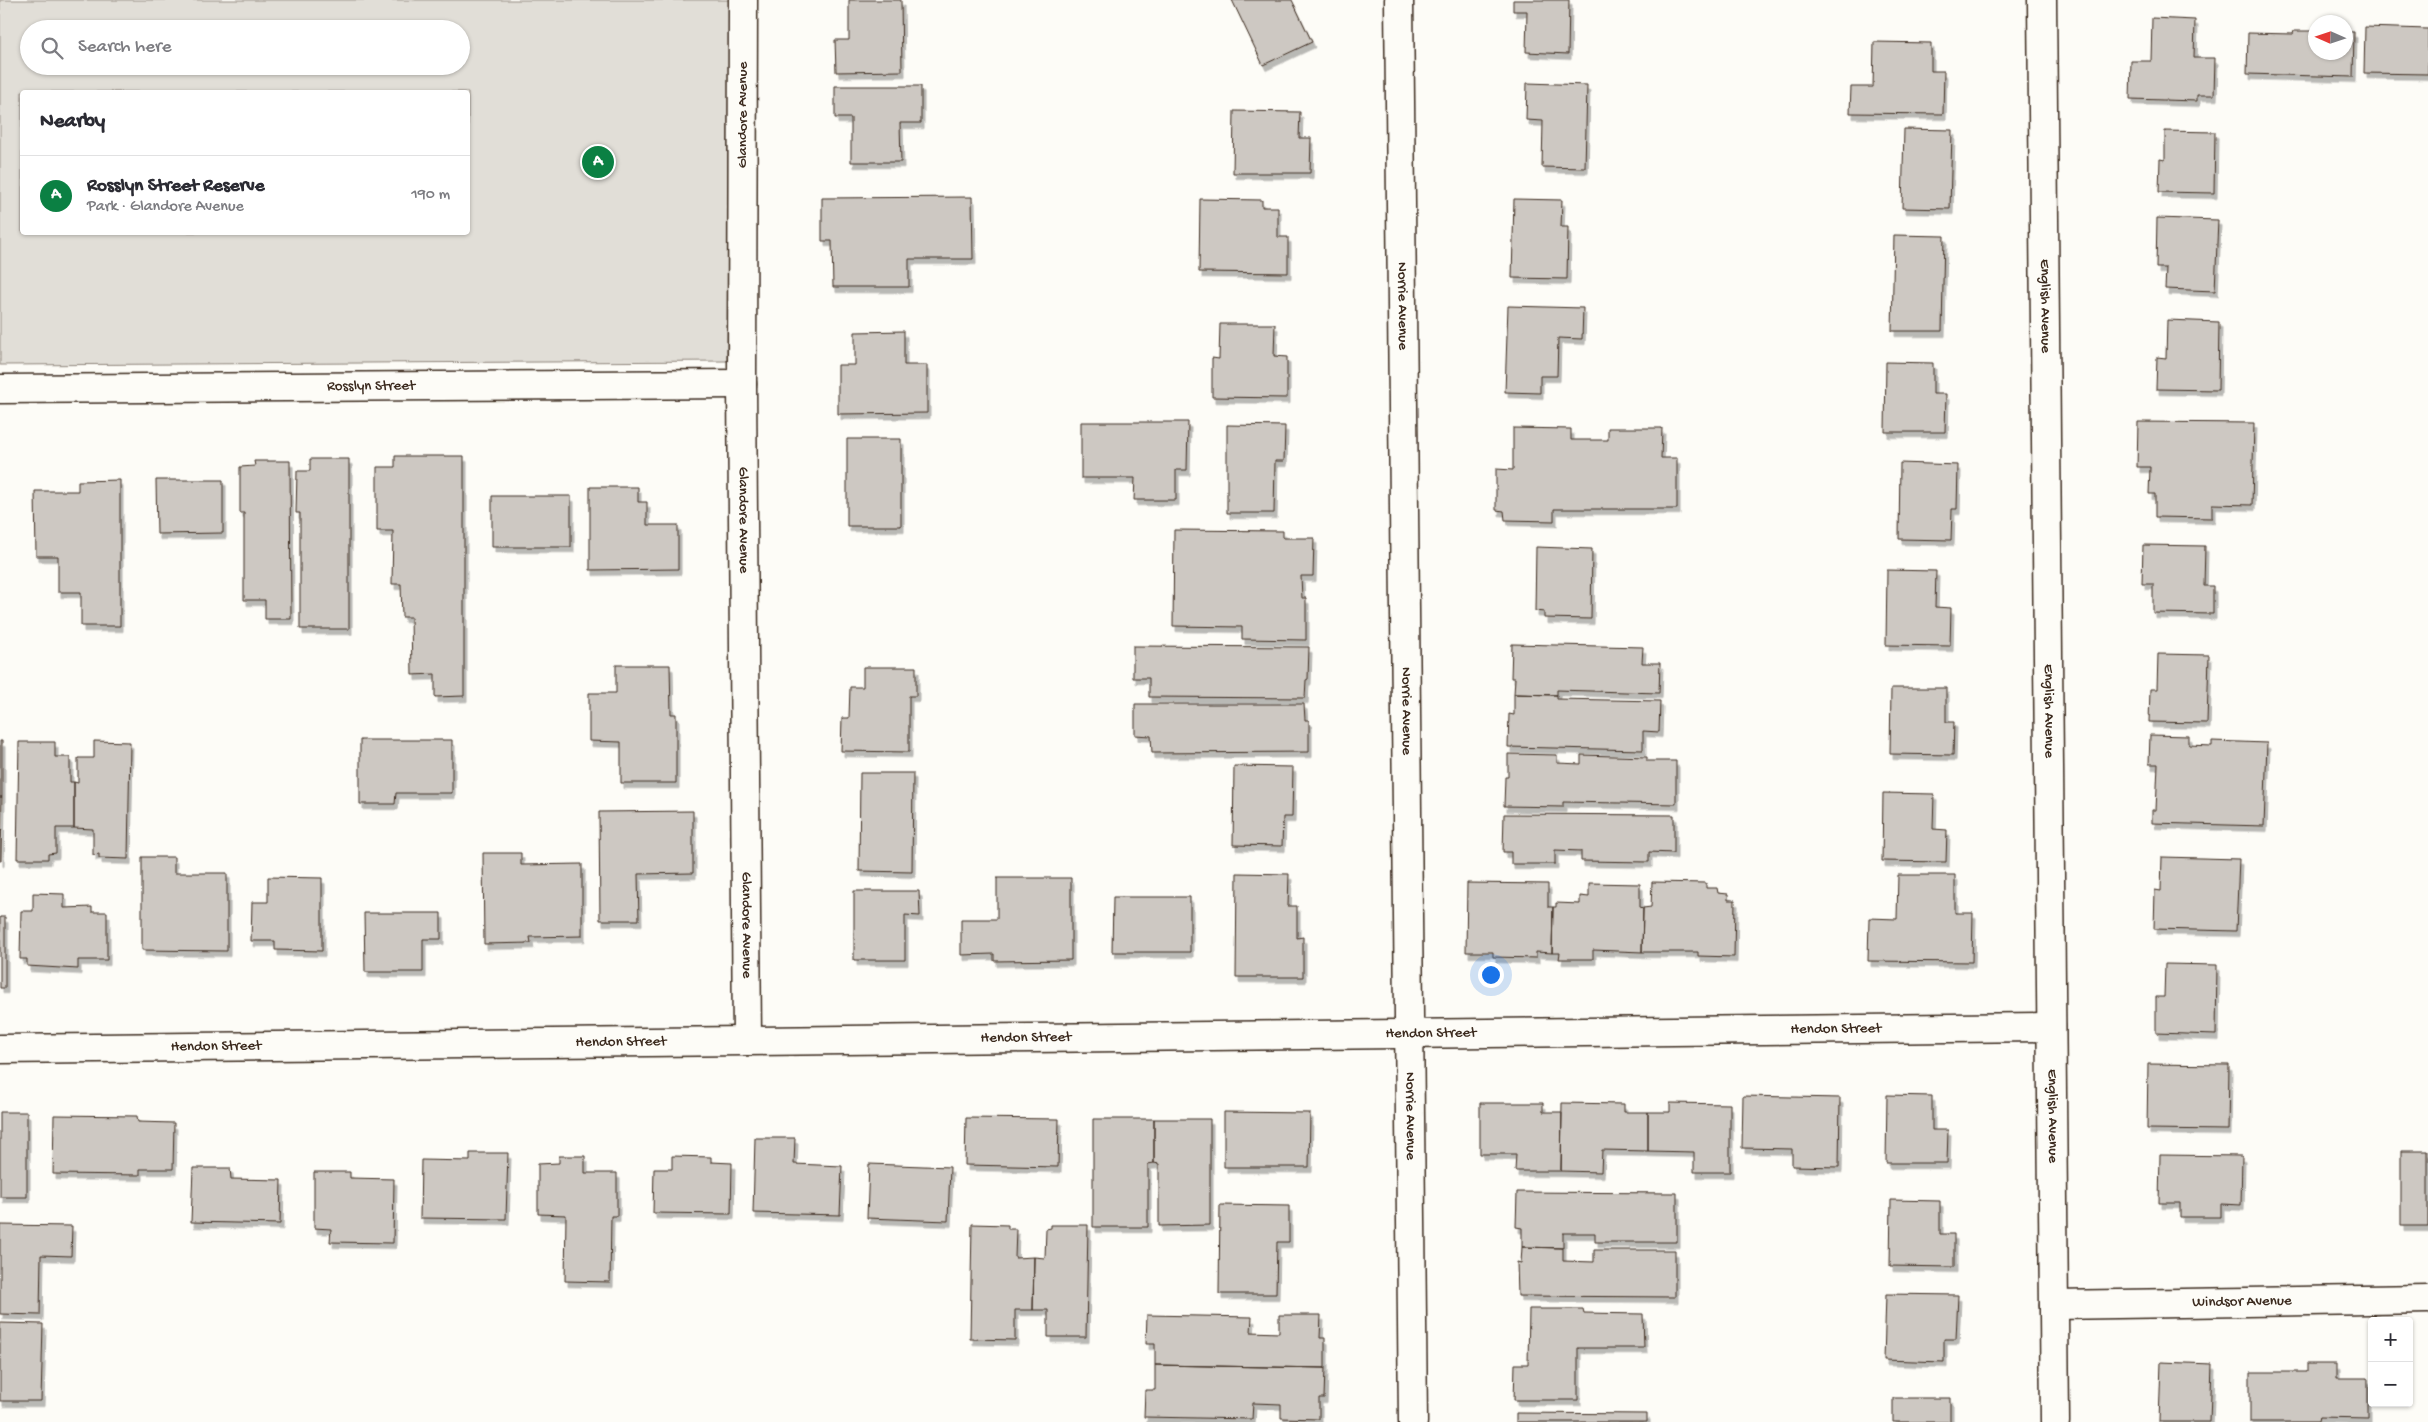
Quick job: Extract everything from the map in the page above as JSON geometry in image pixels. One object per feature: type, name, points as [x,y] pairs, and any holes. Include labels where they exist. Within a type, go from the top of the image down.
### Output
[{"type":"street","name":"Glandore Avenue","points":[[743,0],[742,384],[747,1041]]},
{"type":"street","name":"Norrie Avenue","points":[[1399,0],[1413,1422]]},
{"type":"street","name":"English Avenue","points":[[2042,0],[2055,1422]]},
{"type":"street","name":"Rosslyn Street","points":[[0,389],[742,384]]},
{"type":"street","name":"Hendon Street","points":[[0,1049],[2051,1027]]},
{"type":"street","name":"Windsor Avenue","points":[[2054,1305],[2428,1299]]},
{"type":"shaded area","points":[[0,0],[729,0],[727,361],[0,365]]},
{"type":"building","points":[[849,0],[901,0],[902,71],[836,72],[835,40],[849,40]]},
{"type":"building","points":[[1232,0],[1292,0],[1312,42],[1263,65]]},
{"type":"building","points":[[1513,0],[1569,0],[1568,54],[1526,52],[1527,11],[1513,11]]},
{"type":"building","points":[[2152,18],[2195,20],[2194,58],[2215,58],[2214,95],[2197,95],[2197,101],[2130,99],[2131,61],[2151,61]]},
{"type":"building","points":[[2365,27],[2428,29],[2428,74],[2364,73]]},
{"type":"building","points":[[2294,31],[2308,31],[2308,60],[2353,60],[2354,32],[2353,77],[2247,74],[2248,33],[2293,34]]},
{"type":"building","points":[[1874,42],[1931,43],[1931,71],[1944,71],[1943,114],[1850,113],[1851,87],[1873,87]]},
{"type":"building","points":[[1527,83],[1587,85],[1585,168],[1542,167],[1543,121],[1526,120]]},
{"type":"building","points":[[835,86],[921,86],[921,123],[900,123],[901,162],[851,162],[851,118],[835,118]]},
{"type":"building","points":[[1234,111],[1300,112],[1299,138],[1311,138],[1310,173],[1233,173]]},
{"type":"building","points":[[1904,129],[1952,130],[1950,209],[1902,208]]},
{"type":"building","points":[[2165,131],[2215,132],[2214,193],[2159,192],[2160,159],[2165,160]]},
{"type":"building","points":[[972,197],[973,259],[909,259],[909,287],[833,287],[832,241],[822,241],[822,198]]},
{"type":"building","points":[[1200,199],[1262,200],[1262,207],[1278,207],[1278,237],[1288,237],[1288,273],[1199,272]]},
{"type":"building","points":[[1514,199],[1562,200],[1561,227],[1568,227],[1567,279],[1512,278]]},
{"type":"building","points":[[2157,218],[2218,220],[2215,291],[2165,289],[2166,268],[2156,268]]},
{"type":"building","points":[[1894,235],[1944,236],[1942,331],[1892,331]]},
{"type":"building","points":[[1508,306],[1583,308],[1582,339],[1558,338],[1557,376],[1540,376],[1540,393],[1505,392]]},
{"type":"building","points":[[2167,320],[2219,322],[2218,390],[2156,389],[2157,357],[2166,358]]},
{"type":"building","points":[[1220,324],[1275,324],[1274,356],[1287,357],[1287,398],[1212,397],[1212,358],[1219,359]]},
{"type":"building","points":[[904,331],[904,365],[927,365],[927,413],[838,414],[838,365],[855,365],[855,332]]},
{"type":"building","points":[[1886,362],[1933,363],[1933,394],[1946,394],[1945,432],[1885,432]]},
{"type":"building","points":[[1081,422],[1188,422],[1187,470],[1176,470],[1176,500],[1134,500],[1135,478],[1081,478]]},
{"type":"building","points":[[2138,422],[2254,423],[2252,505],[2212,504],[2212,518],[2155,517],[2155,494],[2149,494],[2150,467],[2137,467]]},
{"type":"building","points":[[1227,425],[1285,426],[1284,461],[1275,461],[1274,513],[1227,513]]},
{"type":"building","points":[[1513,428],[1571,429],[1571,440],[1608,440],[1608,428],[1662,428],[1661,458],[1677,458],[1677,509],[1554,509],[1554,521],[1505,520],[1504,511],[1496,510],[1496,469],[1513,470]]},
{"type":"building","points":[[847,439],[901,439],[901,526],[847,526]]},
{"type":"building","points":[[395,456],[464,456],[464,696],[435,697],[435,674],[412,675],[411,617],[402,617],[401,584],[392,584],[393,531],[377,531],[377,467],[395,467]]},
{"type":"building","points":[[310,459],[349,459],[349,629],[300,629],[300,513],[296,513],[297,471],[310,471]]},
{"type":"building","points":[[254,461],[290,461],[291,619],[265,619],[265,600],[244,600],[244,513],[240,513],[240,467],[255,466]]},
{"type":"building","points":[[1900,463],[1958,465],[1957,509],[1952,509],[1951,540],[1899,539]]},
{"type":"building","points":[[120,480],[120,626],[81,626],[81,592],[58,592],[58,556],[36,556],[35,491],[78,491],[78,481]]},
{"type":"building","points":[[156,480],[223,480],[223,533],[157,534]]},
{"type":"building","points":[[590,487],[638,487],[638,502],[647,502],[647,525],[678,525],[678,569],[590,570]]},
{"type":"building","points":[[492,496],[571,496],[571,547],[492,547]]},
{"type":"building","points":[[1174,530],[1283,531],[1283,538],[1314,538],[1313,576],[1301,576],[1302,598],[1306,598],[1306,640],[1242,639],[1242,627],[1173,626]]},
{"type":"building","points":[[2143,545],[2205,546],[2204,586],[2213,586],[2213,614],[2153,613],[2153,584],[2142,584]]},
{"type":"building","points":[[1536,547],[1592,549],[1591,619],[1544,618],[1544,612],[1535,611]]},
{"type":"building","points":[[1887,570],[1936,571],[1935,607],[1951,608],[1950,646],[1886,645]]},
{"type":"building","points":[[1512,644],[1643,647],[1642,663],[1660,663],[1659,693],[1557,690],[1557,695],[1514,694],[1515,678],[1511,678]]},
{"type":"building","points":[[1133,646],[1309,647],[1308,679],[1306,680],[1305,698],[1149,697],[1149,678],[1133,678]]},
{"type":"building","points":[[2158,654],[2209,655],[2207,723],[2149,722],[2150,689],[2157,689]]},
{"type":"building","points":[[616,665],[670,665],[671,714],[676,714],[676,783],[621,783],[621,742],[589,741],[589,693],[616,693]]},
{"type":"building","points":[[863,667],[916,667],[916,696],[909,696],[909,752],[841,751],[842,718],[849,718],[850,687],[863,687]]},
{"type":"building","points":[[1891,688],[1946,688],[1946,722],[1954,722],[1953,755],[1890,754]]},
{"type":"building","points":[[1514,694],[1557,695],[1557,699],[1660,701],[1659,732],[1643,731],[1643,750],[1508,747],[1509,714],[1514,715]]},
{"type":"building","points":[[1135,704],[1304,704],[1305,720],[1309,720],[1309,752],[1152,753],[1151,736],[1135,735]]},
{"type":"building","points":[[2150,735],[2189,736],[2189,745],[2212,746],[2212,741],[2267,743],[2264,826],[2152,823],[2152,810],[2156,810],[2158,764],[2149,764]]},
{"type":"building","points":[[360,740],[452,740],[452,793],[396,793],[395,804],[360,804]]},
{"type":"building","points":[[0,741],[2,741],[2,797],[0,797]]},
{"type":"building","points":[[94,741],[130,742],[128,859],[99,858],[99,854],[93,855],[93,829],[74,828],[74,782],[78,783],[78,758],[94,758]]},
{"type":"building","points":[[19,742],[55,742],[55,757],[70,757],[70,782],[74,782],[74,828],[56,828],[56,853],[48,854],[48,859],[17,859]]},
{"type":"building","points":[[1508,754],[1557,755],[1557,763],[1581,764],[1581,755],[1647,757],[1647,761],[1676,761],[1676,804],[1563,802],[1563,807],[1504,806],[1505,777],[1508,777]]},
{"type":"building","points":[[1234,766],[1293,767],[1292,817],[1283,817],[1282,846],[1233,845]]},
{"type":"building","points":[[860,773],[913,773],[912,872],[859,871]]},
{"type":"building","points":[[1883,793],[1934,794],[1933,829],[1947,830],[1946,862],[1882,861]]},
{"type":"building","points":[[0,797],[2,797],[1,861],[0,861]]},
{"type":"building","points":[[693,811],[693,873],[638,874],[639,920],[600,920],[599,812]]},
{"type":"building","points":[[1504,814],[1674,815],[1674,853],[1649,852],[1649,862],[1581,861],[1581,851],[1555,850],[1555,864],[1511,864],[1511,852],[1503,852]]},
{"type":"building","points":[[483,853],[521,853],[521,865],[582,864],[582,936],[530,937],[531,943],[484,944]]},
{"type":"building","points":[[142,857],[174,857],[174,873],[227,873],[227,951],[142,950]]},
{"type":"building","points":[[2162,857],[2239,859],[2236,931],[2154,929],[2155,890],[2161,891]]},
{"type":"building","points":[[1237,873],[1289,874],[1288,906],[1297,906],[1297,938],[1303,937],[1303,977],[1236,977]]},
{"type":"building","points":[[1898,875],[1955,875],[1955,913],[1973,913],[1972,962],[1868,961],[1869,918],[1897,919]]},
{"type":"building","points":[[268,877],[322,878],[322,951],[275,950],[275,941],[251,941],[252,902],[268,902]]},
{"type":"building","points":[[997,878],[1071,878],[1071,960],[994,961],[994,954],[961,955],[961,919],[997,919]]},
{"type":"building","points":[[1652,882],[1706,883],[1706,888],[1717,888],[1718,893],[1728,894],[1728,900],[1735,900],[1734,957],[1698,956],[1698,952],[1642,952],[1643,908],[1651,907]]},
{"type":"building","points":[[1467,883],[1548,884],[1548,907],[1553,907],[1552,953],[1536,952],[1536,958],[1493,957],[1493,952],[1466,952]]},
{"type":"building","points":[[1589,883],[1640,884],[1640,907],[1643,908],[1642,952],[1593,950],[1593,959],[1559,959],[1560,953],[1552,953],[1553,907],[1556,907],[1556,903],[1580,904],[1580,896],[1589,897]]},
{"type":"building","points":[[854,891],[919,891],[920,916],[905,915],[905,960],[854,960]]},
{"type":"building","points":[[33,893],[64,894],[64,908],[92,907],[92,912],[107,912],[107,960],[78,960],[78,969],[27,966],[27,959],[20,959],[21,911],[33,911]]},
{"type":"building","points":[[1113,897],[1190,897],[1190,952],[1112,952]]},
{"type":"building","points":[[364,913],[441,913],[441,939],[423,939],[423,972],[365,972]]},
{"type":"building","points":[[0,917],[5,917],[5,988],[0,988]]},
{"type":"building","points":[[2165,964],[2217,965],[2216,1035],[2156,1033],[2156,997],[2164,997]]},
{"type":"building","points":[[2148,1064],[2229,1065],[2228,1130],[2147,1129]]},
{"type":"building","points":[[1887,1095],[1932,1096],[1932,1130],[1948,1130],[1947,1163],[1886,1163]]},
{"type":"building","points":[[1743,1096],[1840,1098],[1839,1167],[1792,1166],[1792,1149],[1742,1148]]},
{"type":"building","points":[[1480,1103],[1543,1103],[1543,1112],[1562,1112],[1561,1171],[1515,1171],[1516,1154],[1480,1154]]},
{"type":"building","points":[[1562,1103],[1624,1104],[1624,1112],[1648,1112],[1648,1151],[1602,1150],[1601,1172],[1561,1171]]},
{"type":"building","points":[[1670,1103],[1730,1104],[1730,1172],[1694,1172],[1694,1152],[1648,1151],[1648,1112],[1670,1112]]},
{"type":"building","points":[[0,1112],[27,1112],[27,1197],[0,1197]]},
{"type":"building","points":[[1224,1112],[1310,1113],[1309,1167],[1224,1167]]},
{"type":"building","points":[[54,1115],[137,1116],[138,1122],[174,1123],[173,1169],[140,1169],[140,1175],[53,1174]]},
{"type":"building","points":[[966,1118],[1059,1119],[1058,1167],[965,1165]]},
{"type":"building","points":[[1093,1119],[1154,1119],[1154,1163],[1148,1164],[1148,1227],[1093,1227]]},
{"type":"building","points":[[1154,1119],[1210,1119],[1210,1225],[1159,1226],[1159,1164],[1154,1163]]},
{"type":"building","points":[[755,1138],[795,1138],[794,1164],[842,1166],[840,1215],[753,1213]]},
{"type":"building","points":[[2401,1151],[2428,1151],[2428,1226],[2401,1226]]},
{"type":"building","points":[[470,1153],[508,1153],[506,1219],[420,1218],[421,1160],[470,1161]]},
{"type":"building","points":[[2160,1155],[2242,1156],[2241,1205],[2221,1204],[2221,1217],[2180,1217],[2180,1203],[2159,1203]]},
{"type":"building","points":[[559,1156],[585,1156],[585,1173],[617,1173],[617,1216],[611,1216],[610,1282],[565,1281],[566,1215],[538,1214],[538,1164],[559,1163]]},
{"type":"building","points":[[672,1156],[711,1157],[711,1162],[732,1163],[731,1214],[653,1213],[654,1169],[672,1169]]},
{"type":"building","points":[[869,1164],[950,1167],[948,1221],[867,1218]]},
{"type":"building","points":[[193,1168],[230,1168],[231,1179],[281,1180],[280,1224],[191,1222]]},
{"type":"building","points":[[314,1172],[350,1172],[350,1178],[394,1179],[393,1243],[330,1242],[331,1229],[314,1228]]},
{"type":"building","points":[[1517,1192],[1677,1193],[1677,1242],[1595,1242],[1595,1233],[1563,1233],[1563,1248],[1522,1247],[1522,1228],[1516,1227]]},
{"type":"building","points":[[1891,1200],[1940,1201],[1940,1234],[1954,1234],[1954,1267],[1890,1266]]},
{"type":"building","points":[[1220,1205],[1289,1206],[1289,1242],[1277,1242],[1276,1294],[1219,1294]]},
{"type":"building","points":[[972,1224],[1008,1225],[1008,1229],[1016,1229],[1015,1258],[1034,1257],[1033,1310],[1015,1310],[1015,1340],[970,1339]]},
{"type":"building","points":[[0,1225],[72,1226],[71,1256],[41,1255],[40,1315],[0,1314]]},
{"type":"building","points":[[1051,1225],[1088,1225],[1086,1337],[1048,1337],[1048,1310],[1033,1310],[1034,1257],[1045,1258],[1046,1229],[1051,1228]]},
{"type":"building","points":[[1522,1247],[1563,1248],[1563,1261],[1594,1262],[1594,1250],[1675,1250],[1675,1297],[1518,1296],[1517,1262],[1521,1263]]},
{"type":"building","points":[[1886,1294],[1958,1295],[1956,1339],[1944,1339],[1944,1362],[1884,1360]]},
{"type":"building","points":[[1529,1309],[1583,1309],[1584,1313],[1643,1314],[1644,1348],[1578,1348],[1578,1400],[1514,1400],[1515,1364],[1528,1364]]},
{"type":"building","points":[[1147,1315],[1252,1317],[1251,1332],[1279,1333],[1279,1315],[1321,1315],[1320,1338],[1325,1338],[1325,1368],[1155,1365],[1155,1344],[1146,1344]]},
{"type":"building","points":[[0,1323],[43,1324],[41,1401],[0,1401]]},
{"type":"building","points":[[2161,1362],[2212,1364],[2210,1422],[2159,1422]]},
{"type":"building","points":[[2307,1364],[2337,1364],[2337,1378],[2368,1378],[2368,1418],[2319,1417],[2318,1422],[2250,1422],[2250,1372],[2307,1372]]},
{"type":"building","points":[[1155,1365],[1325,1368],[1324,1398],[1319,1398],[1319,1419],[1281,1418],[1281,1404],[1253,1403],[1252,1419],[1144,1417],[1145,1390],[1155,1390]]},
{"type":"building","points":[[1893,1398],[1950,1398],[1950,1422],[1893,1422]]},
{"type":"building","points":[[1516,1413],[1647,1414],[1647,1422],[1516,1422]]},
{"type":"place","name":"Rosslyn Street Reserve","points":[[598,162]]}]
